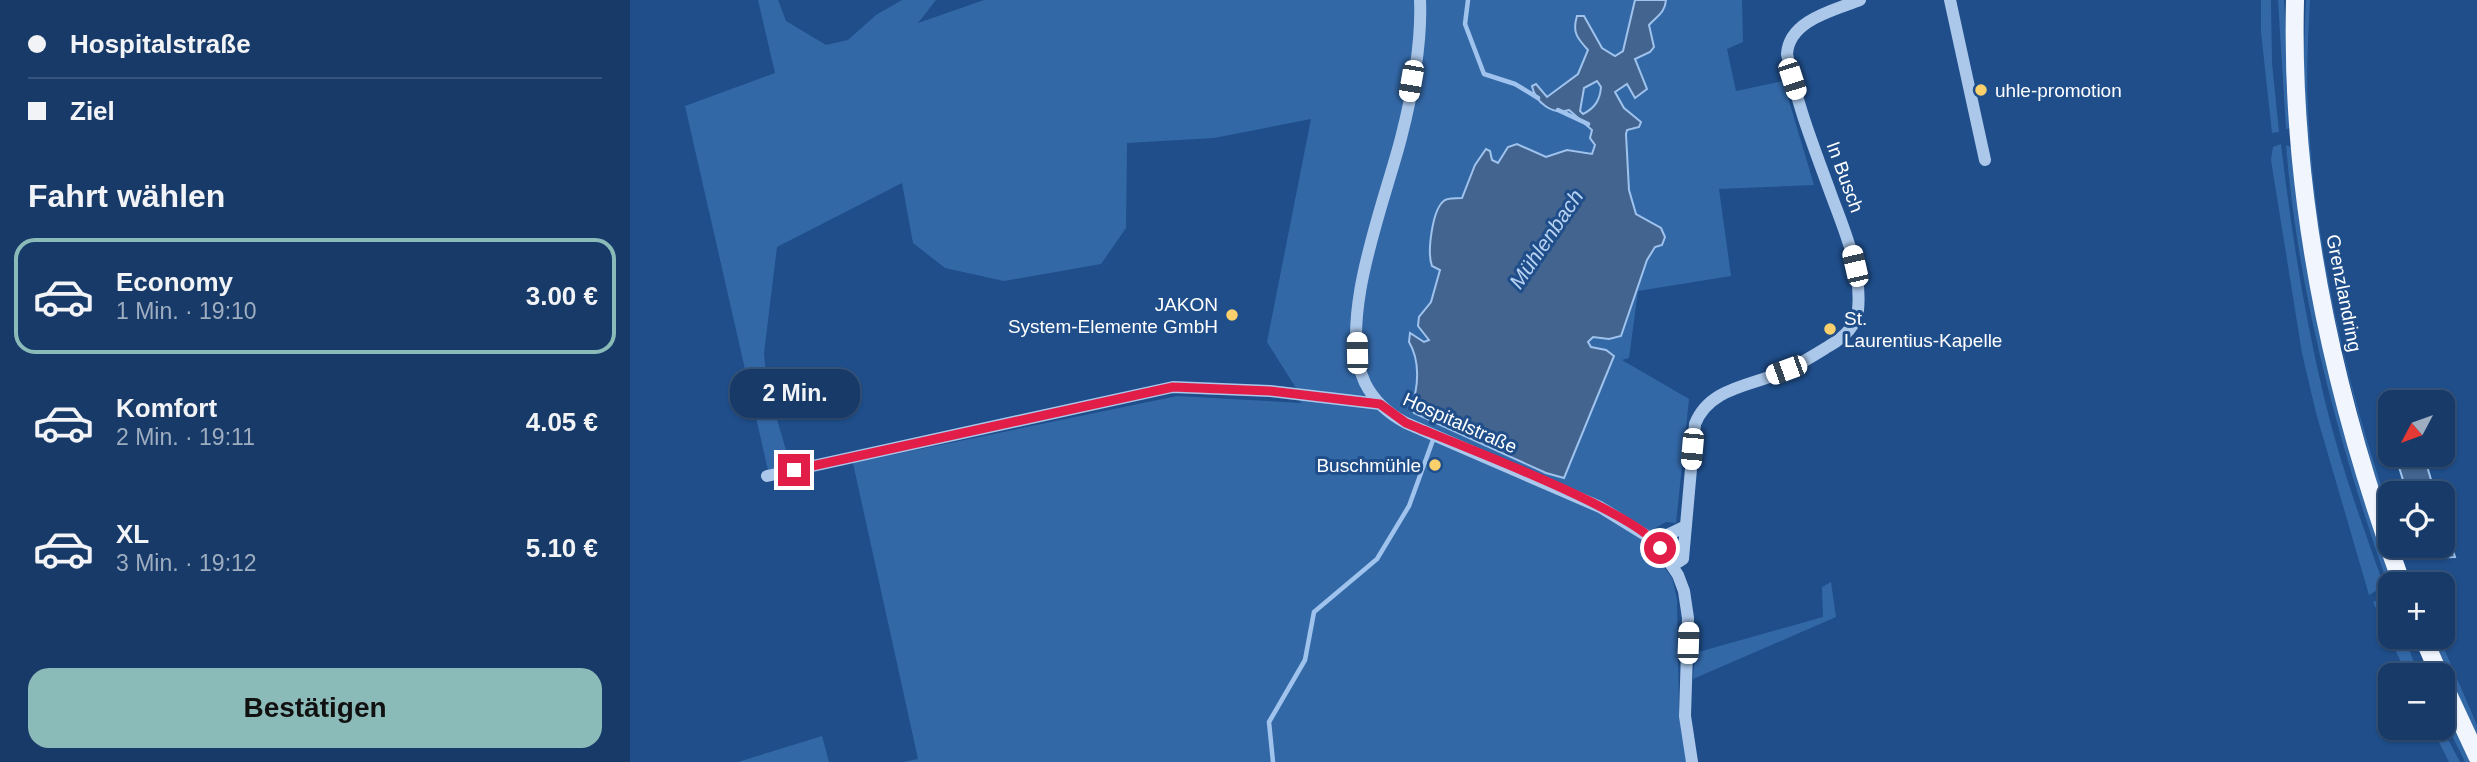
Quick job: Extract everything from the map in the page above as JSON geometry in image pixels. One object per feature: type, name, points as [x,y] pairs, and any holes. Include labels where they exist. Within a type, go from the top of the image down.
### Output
[{"type":"main road","name":"Grenzlandring","points":[[2295,0],[2296,92],[2302,174],[2316,268],[2350,420],[2398,572]]},
{"type":"main road","points":[[2455,709],[2477,756]]},
{"type":"street","name":"Hospitalstraße","points":[[1420,0],[1419,31],[1402,135],[1365,267],[1358,306],[1359,366],[1364,382],[1380,404],[1406,423],[1600,507],[1656,541],[1684,591],[1688,618],[1685,716],[1692,762]]},
{"type":"street","name":"In Busch","points":[[1672,566],[1683,559],[1695,424],[1701,409],[1720,395],[1786,370],[1832,344],[1853,326],[1858,312],[1857,284],[1850,246],[1800,103],[1787,54],[1792,40],[1811,19],[1860,0]]},
{"type":"street","points":[[1950,0],[1985,160]]},
{"type":"street","points":[[767,476],[1173,387],[1270,391],[1380,404]]},
{"type":"street","points":[[1656,541],[1686,526]]},
{"type":"shaded area","points":[[758,0],[778,0],[786,21],[826,45],[848,40],[876,15],[902,0],[936,0],[918,23],[984,0],[1742,0],[1743,42],[1727,49],[1736,91],[1783,81],[1814,185],[1719,189],[1731,276],[1638,291],[1629,358],[1622,360],[1689,399],[1676,523],[1666,522],[1641,536],[1672,578],[1677,599],[1679,709],[1688,762],[904,762],[918,759],[853,463],[1177,396],[1301,403],[1296,388],[1267,342],[1311,119],[1214,138],[1127,143],[1126,228],[1101,264],[1004,281],[945,268],[913,243],[902,183],[777,247],[764,353],[767,385],[790,464],[768,470],[685,106],[775,73]]},
{"type":"shaded area","points":[[2261,0],[2271,0],[2272,63],[2279,132],[2272,133],[2261,32]]},
{"type":"shaded area","points":[[2278,0],[2284,0],[2291,128],[2286,129]]},
{"type":"shaded area","points":[[2306,0],[2310,0],[2308,112],[2318,214],[2335,315],[2380,481],[2378,486],[2339,338],[2320,242],[2305,126]]},
{"type":"shaded area","points":[[2281,144],[2299,271],[2324,397],[2344,469],[2379,572],[2378,590],[2369,595],[2316,413],[2302,353],[2271,160],[2273,147]]},
{"type":"shaded area","points":[[2286,145],[2291,147],[2378,515],[2378,556],[2352,475],[2323,366],[2310,312]]},
{"type":"shaded area","points":[[2379,558],[2388,558],[2392,572],[2384,572]]},
{"type":"shaded area","points":[[1831,582],[1836,617],[1693,679],[1695,653],[1823,617],[1822,587]]},
{"type":"shaded area","points":[[2378,600],[2378,613],[2373,602]]},
{"type":"shaded area","points":[[2395,649],[2409,649],[2414,663],[2401,663]]},
{"type":"shaded area","points":[[2438,649],[2444,649],[2450,663],[2444,663]]},
{"type":"shaded area","points":[[2455,674],[2477,725],[2477,739],[2455,688]]},
{"type":"shaded area","points":[[2455,725],[2473,762],[2465,762],[2455,740]]},
{"type":"shaded area","points":[[822,736],[829,762],[738,762]]},
{"type":"shaded area","points":[[2438,740],[2448,740],[2460,762],[2449,762]]},
{"type":"water","points":[[1635,0],[1666,0],[1662,11],[1649,25],[1654,47],[1635,59],[1647,89],[1635,98],[1627,84],[1615,92],[1624,108],[1641,122],[1639,127],[1627,130],[1626,134],[1629,190],[1636,214],[1661,228],[1665,237],[1662,245],[1655,247],[1647,260],[1621,336],[1609,339],[1593,337],[1588,342],[1591,347],[1606,350],[1614,356],[1564,478],[1546,473],[1414,413],[1411,407],[1417,374],[1413,349],[1409,342],[1410,333],[1424,342],[1429,340],[1418,326],[1419,317],[1431,302],[1440,270],[1432,266],[1430,251],[1437,212],[1445,200],[1462,198],[1475,165],[1486,149],[1490,151],[1492,160],[1498,163],[1508,147],[1517,144],[1546,157],[1567,150],[1592,154],[1595,145],[1590,138],[1592,130],[1569,110],[1557,111],[1546,106],[1537,97],[1532,86],[1536,84],[1547,97],[1578,74],[1588,50],[1576,34],[1577,16],[1584,16],[1602,48],[1615,56],[1623,51]],"holes":[[[1597,81],[1601,87],[1596,103],[1583,114],[1580,111],[1584,88]]]},
{"type":"water","points":[[2399,467],[2427,467],[2431,481],[2403,481]]},
{"type":"waterway","name":"Mühlenbach","points":[[1468,0],[1465,24],[1484,74],[1515,84],[1538,98]]},
{"type":"waterway","name":"Mühlenbach","points":[[1558,110],[1588,124]]},
{"type":"waterway","name":"Mühlenbach","points":[[1273,762],[1269,722],[1305,660],[1314,612],[1377,559],[1409,506],[1433,440]]},
{"type":"place","name":"uhle-promotion","points":[[1981,90]]},
{"type":"place","name":"JAKON System-Elemente GmbH","points":[[1232,315]]},
{"type":"place","name":"St. Laurentius-Kapelle","points":[[1830,329]]},
{"type":"place","name":"Buschmühle","points":[[1435,465]]},
{"type":"route","points":[[794,470],[1173,387],[1270,391],[1380,404],[1406,423],[1600,507],[1635,526],[1656,541],[1660,548]]}]
